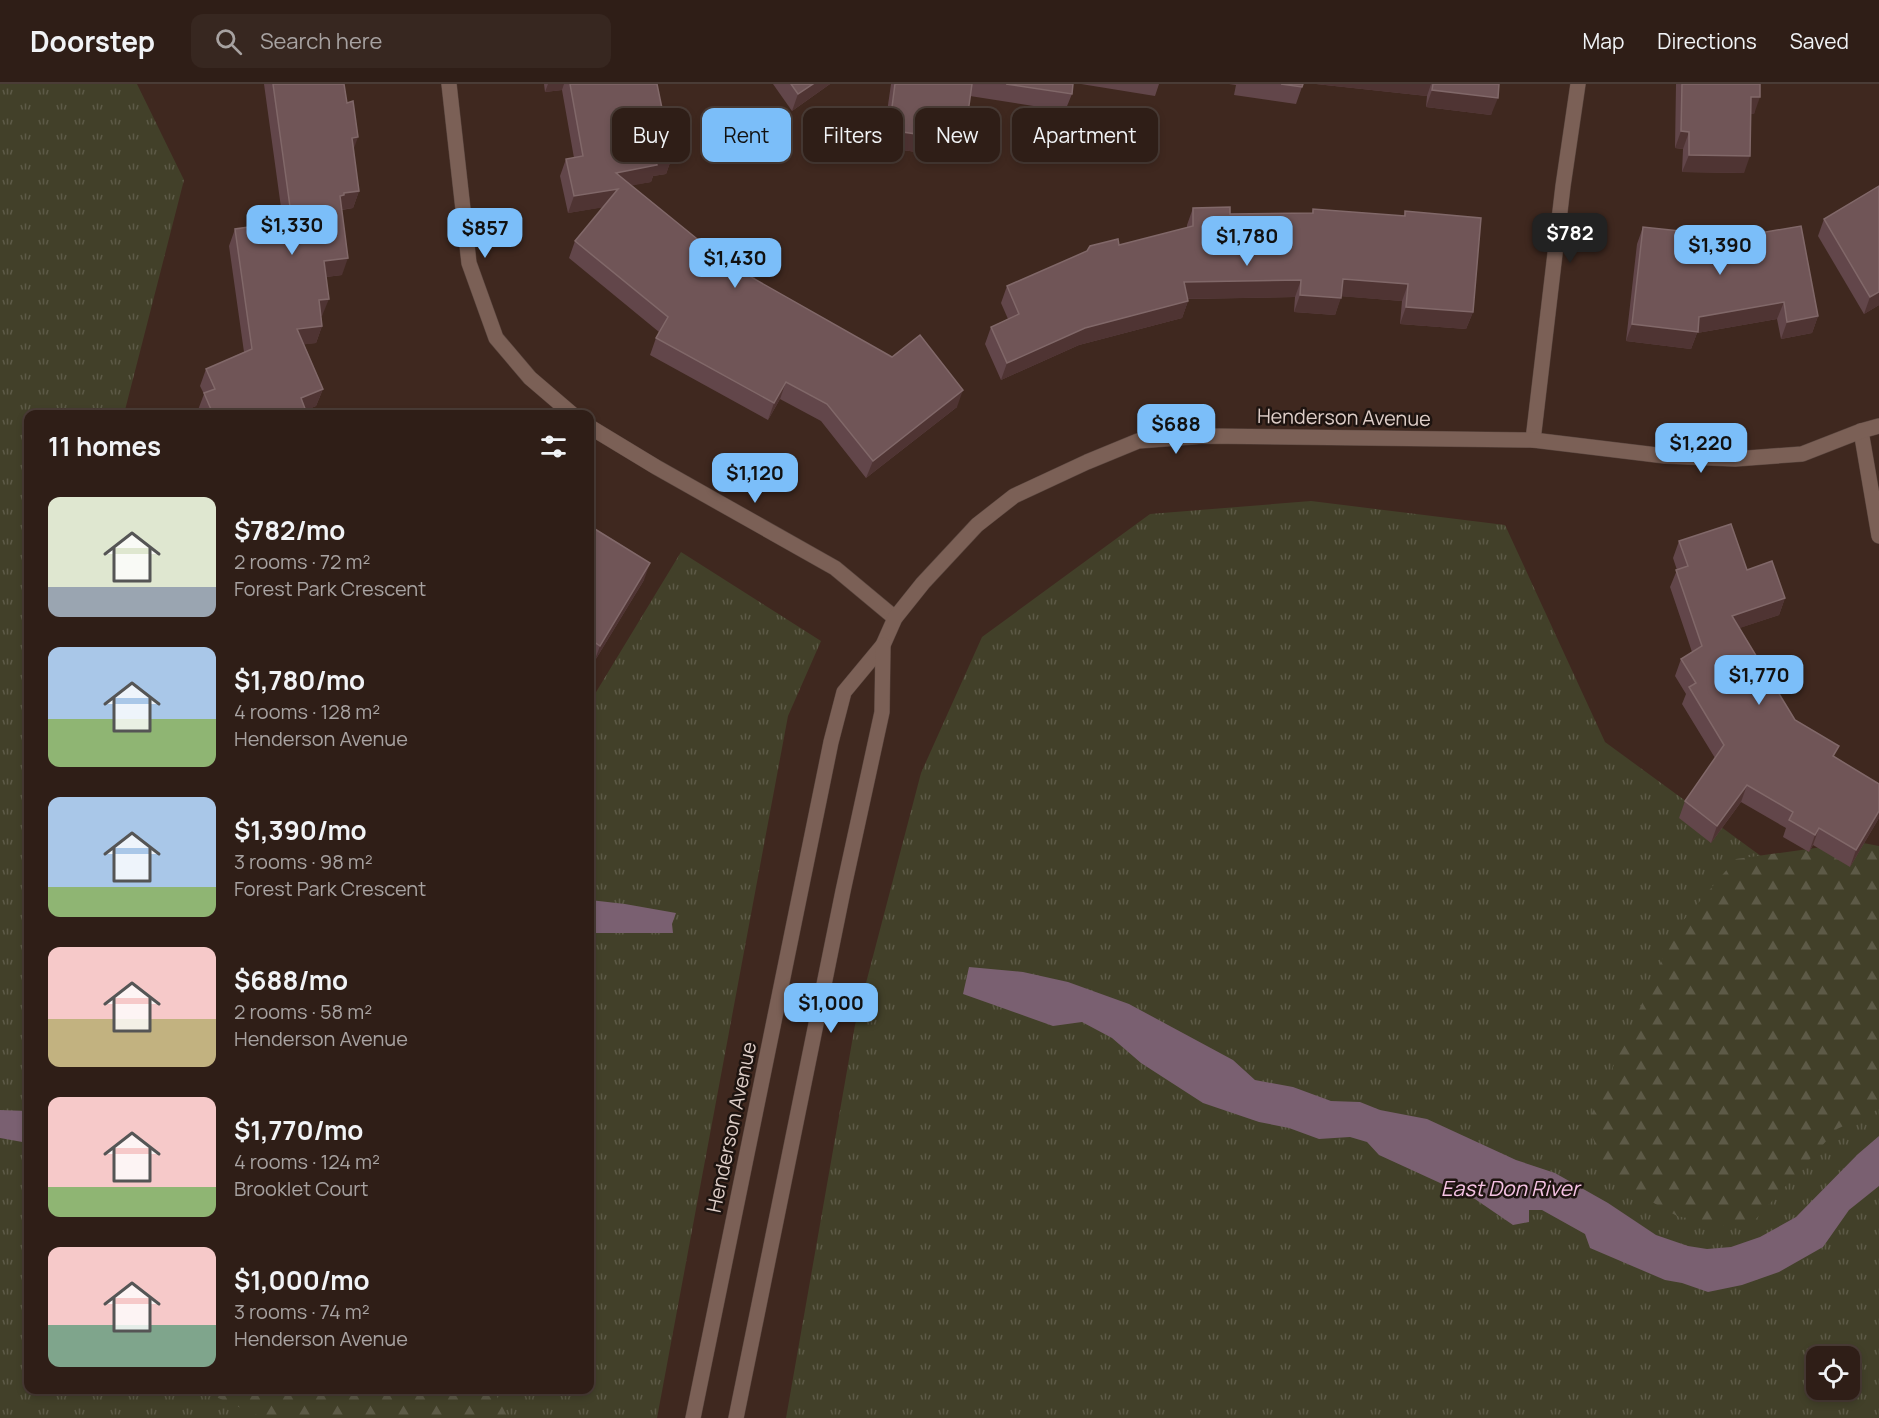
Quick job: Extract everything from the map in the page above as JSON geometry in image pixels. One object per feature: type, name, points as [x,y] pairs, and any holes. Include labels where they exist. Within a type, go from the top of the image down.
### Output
[{"type":"street","points":[[449,84],[469,264],[496,338],[530,378],[567,410]]},
{"type":"street","points":[[1533,440],[1563,186],[1578,84]]},
{"type":"street","name":"Henderson Avenue","points":[[693,1418],[831,742],[844,692],[883,645],[895,618],[923,583],[977,525],[1014,496],[1138,441],[1205,436],[1533,440],[1665,456],[1735,459],[1802,454],[1879,426]]},
{"type":"street","points":[[594,429],[835,568],[895,618]]},
{"type":"street","points":[[1861,431],[1879,536]]},
{"type":"street","name":"Henderson Avenue","points":[[736,1418],[843,891],[882,712],[883,645]]},
{"type":"green space","points":[[0,84],[137,84],[184,180],[125,410],[24,410],[24,1394],[594,1394],[594,695],[681,552],[821,641],[788,716],[657,1418],[0,1418]]},
{"type":"green space","points":[[1311,501],[1505,525],[1605,742],[1825,903],[1879,926],[1879,1418],[786,1418],[855,1025],[921,773],[982,637],[1150,514]]},
{"type":"green space","points":[[1858,842],[1879,846],[1879,1109],[1837,1129],[1746,1230],[1677,1216],[1604,1175],[1588,1122],[1676,929],[1736,859]]},
{"type":"green space","points":[[214,1394],[496,1394],[508,1418],[264,1418],[216,1397]]},
{"type":"water","points":[[594,900],[676,913],[672,924],[673,933],[594,933]]},
{"type":"water","name":"East Don River","points":[[969,967],[1023,972],[1068,982],[1129,1004],[1233,1060],[1255,1080],[1293,1087],[1331,1101],[1360,1102],[1380,1110],[1427,1119],[1516,1160],[1555,1173],[1608,1203],[1656,1235],[1688,1246],[1707,1249],[1731,1247],[1760,1237],[1796,1217],[1879,1136],[1879,1186],[1849,1210],[1823,1247],[1779,1272],[1742,1285],[1708,1292],[1665,1280],[1590,1248],[1585,1234],[1542,1210],[1529,1210],[1529,1222],[1513,1225],[1475,1199],[1379,1155],[1367,1142],[1350,1137],[1319,1139],[1203,1103],[1141,1063],[1112,1038],[1082,1022],[1053,1026],[963,994]]},
{"type":"water","points":[[0,1110],[24,1111],[24,1142],[0,1138]]},
{"type":"building","points":[[273,84],[344,84],[347,103],[353,101],[358,137],[352,138],[359,191],[344,193],[340,196],[348,258],[324,261],[329,299],[319,300],[322,326],[297,329],[323,389],[301,398],[306,410],[211,410],[204,393],[215,389],[206,369],[252,349],[235,229],[292,221]]},
{"type":"building","points":[[570,84],[657,84],[662,108],[612,108],[612,162],[656,162],[657,165],[616,173],[712,251],[719,240],[760,263],[751,277],[892,357],[920,335],[963,390],[873,461],[827,404],[786,382],[774,403],[656,338],[668,317],[575,241],[618,189],[574,196],[566,159],[583,156]]},
{"type":"building","points":[[791,84],[813,84],[798,94]]},
{"type":"building","points":[[895,84],[972,84],[969,108],[915,108],[915,134],[903,132],[903,108],[892,108]]},
{"type":"building","points":[[1006,84],[1073,84],[1072,94]]},
{"type":"building","points":[[1281,84],[1303,84],[1302,87]]},
{"type":"building","points":[[1433,84],[1499,84],[1498,98],[1432,90]]},
{"type":"building","points":[[1682,84],[1760,84],[1760,97],[1751,97],[1750,156],[1689,155],[1689,132],[1681,131]]},
{"type":"building","points":[[1879,186],[1879,292],[1870,297],[1824,219]]},
{"type":"building","points":[[1230,207],[1230,214],[1313,213],[1313,209],[1405,216],[1405,211],[1481,218],[1473,312],[1406,307],[1408,284],[1343,279],[1341,298],[1300,295],[1301,280],[1184,282],[1188,301],[1085,328],[1007,363],[991,327],[1019,314],[1007,286],[1087,251],[1090,246],[1118,239],[1119,245],[1193,226],[1193,208]]},
{"type":"building","points":[[1801,226],[1818,316],[1787,322],[1784,302],[1699,317],[1698,332],[1632,324],[1643,227],[1737,237]]},
{"type":"building","points":[[1731,524],[1747,570],[1772,561],[1785,598],[1732,616],[1795,720],[1839,746],[1833,756],[1879,784],[1879,811],[1856,850],[1819,828],[1815,835],[1789,820],[1793,812],[1747,785],[1717,826],[1685,801],[1724,745],[1689,687],[1696,683],[1681,659],[1702,646],[1676,570],[1688,566],[1679,541]]},
{"type":"building","points":[[594,528],[650,563],[600,646],[594,642]]}]
